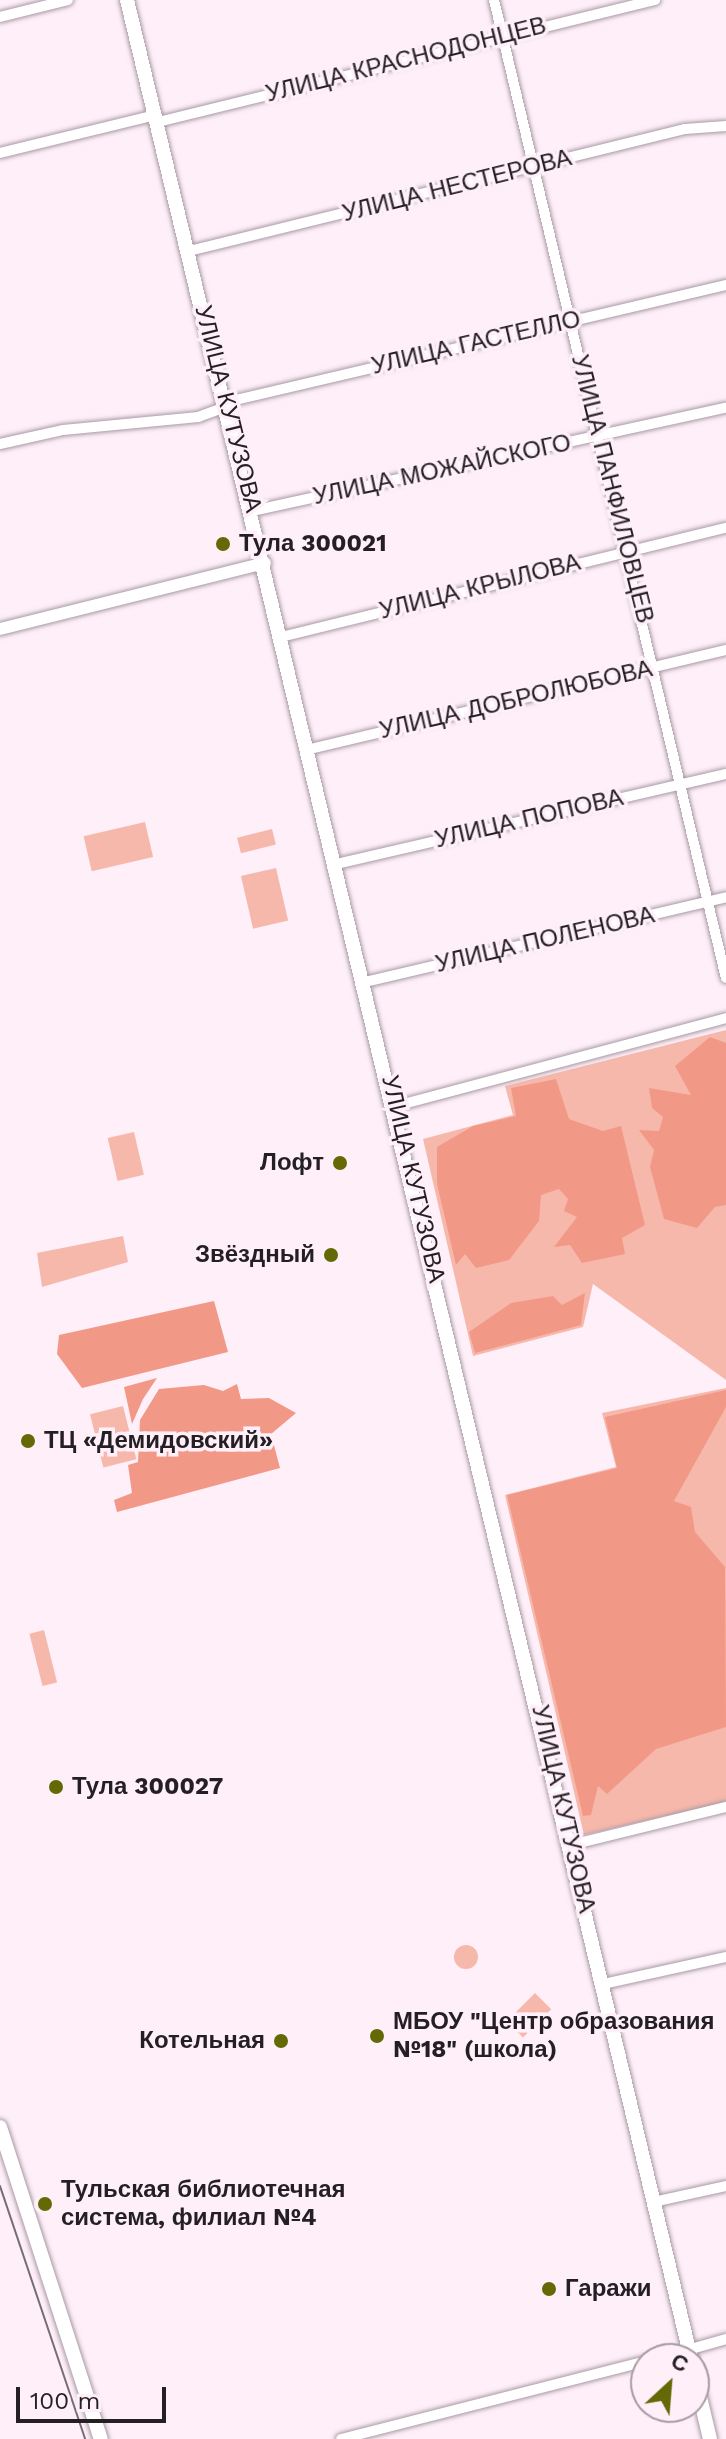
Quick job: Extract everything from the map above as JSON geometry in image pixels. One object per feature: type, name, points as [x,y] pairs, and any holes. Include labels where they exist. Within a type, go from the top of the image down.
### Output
[{"type":"main road","name":"УЛИЦА КУТУЗОВА","points":[[127,0],[265,563],[332,865],[396,1106],[687,2343]]},
{"type":"main road","points":[[0,2127],[101,2439]]},
{"type":"street","points":[[0,17],[68,0]]},
{"type":"street","name":"УЛИЦА ПАНФИЛОВЦЕВ","points":[[494,0],[629,549],[726,978]]},
{"type":"street","name":"УЛИЦА КРАСНОДОНЦЕВ","points":[[0,153],[655,0]]},
{"type":"street","name":"УЛИЦА НЕСТЕРОВА","points":[[189,251],[685,129],[726,126]]},
{"type":"street","name":"УЛИЦА ГАСТЕЛЛО","points":[[0,444],[63,430],[198,417],[227,404],[726,285]]},
{"type":"street","name":"УЛИЦА МОЖАЙСКОГО","points":[[252,511],[726,408]]},
{"type":"street","name":"УЛИЦА КРЫЛОВА","points":[[281,637],[629,549],[726,528]]},
{"type":"street","points":[[0,629],[265,563]]},
{"type":"street","name":"УЛИЦА ДОБРОЛЮБОВА","points":[[306,750],[726,650]]},
{"type":"street","name":"УЛИЦА ПОПОВА","points":[[332,865],[726,774]]},
{"type":"street","name":"УЛИЦА ПОЛЕНОВА","points":[[365,982],[726,897]]},
{"type":"street","points":[[396,1106],[726,1018]]},
{"type":"street","points":[[571,1845],[726,1807]]},
{"type":"street","points":[[603,1984],[726,1957]]},
{"type":"street","points":[[653,2202],[726,2186]]},
{"type":"street","points":[[341,2439],[630,2365]]},
{"type":"shaded area","points":[[145,822],[153,857],[92,871],[84,836]]},
{"type":"shaded area","points":[[272,829],[276,845],[241,853],[237,838]]},
{"type":"shaded area","points":[[276,868],[288,921],[253,929],[241,876]]},
{"type":"shaded area","points":[[726,1030],[726,1380],[593,1284],[583,1327],[473,1356],[423,1139],[513,1115],[505,1086]]},
{"type":"shaded area","points":[[710,1037],[726,1043],[726,1205],[715,1207],[697,1228],[664,1219],[650,1167],[654,1150],[639,1130],[659,1131],[663,1117],[652,1108],[649,1088],[691,1095],[675,1066]]},
{"type":"shaded area","points":[[556,1079],[569,1119],[603,1131],[621,1126],[645,1225],[622,1238],[625,1254],[582,1263],[570,1245],[554,1247],[577,1217],[564,1211],[568,1199],[559,1189],[541,1195],[539,1221],[509,1260],[476,1268],[465,1254],[456,1265],[437,1184],[437,1147],[473,1126],[516,1116],[511,1088]]},
{"type":"shaded area","points":[[134,1132],[144,1175],[118,1181],[108,1138]]},
{"type":"shaded area","points":[[123,1236],[128,1262],[42,1287],[37,1253]]},
{"type":"shaded area","points":[[585,1293],[581,1325],[475,1353],[469,1332],[511,1303],[553,1296],[562,1305]]},
{"type":"shaded area","points":[[214,1301],[228,1352],[82,1388],[57,1354],[59,1335]]},
{"type":"shaded area","points":[[157,1378],[143,1399],[132,1424],[124,1387]]},
{"type":"shaded area","points":[[237,1384],[241,1399],[269,1398],[296,1413],[271,1434],[280,1468],[117,1512],[114,1500],[132,1493],[128,1465],[138,1462],[140,1420],[159,1389],[204,1385],[223,1391]]},
{"type":"shaded area","points":[[726,1388],[726,1802],[584,1835],[505,1495],[616,1467],[602,1413]]},
{"type":"shaded area","points":[[726,1390],[726,1407],[674,1501],[691,1507],[695,1532],[725,1567],[726,1727],[656,1749],[607,1794],[598,1786],[591,1815],[583,1816],[507,1495],[617,1468],[605,1417]]},
{"type":"shaded area","points":[[123,1406],[136,1459],[103,1468],[90,1414]]},
{"type":"shaded area","points":[[44,1630],[57,1682],[43,1686],[29,1634]]},
{"type":"shaded area","points":[[466,1945],[477,1952],[478,1957],[471,1968],[466,1969],[455,1962],[454,1957],[461,1946]]},
{"type":"shaded area","points":[[535,1993],[551,2009],[523,2038],[507,2021]]},
{"type":"tram line","points":[[0,2186],[85,2439]]},
{"type":"place","name":"Тула 300021","points":[[223,544]]},
{"type":"place","name":"Лофт","points":[[340,1163]]},
{"type":"place","name":"Звёздный","points":[[331,1255]]},
{"type":"place","name":"ТЦ «Демидовский»","points":[[28,1441]]},
{"type":"place","name":"Тула 300027","points":[[56,1787]]},
{"type":"place","name":"МБОУ \"Центр образования №18\" (школа)","points":[[377,2036]]},
{"type":"place","name":"Котельная","points":[[281,2041]]},
{"type":"place","name":"Тульская библиотечная система, филиал №4","points":[[45,2204]]},
{"type":"place","name":"Гаражи","points":[[549,2289]]}]
